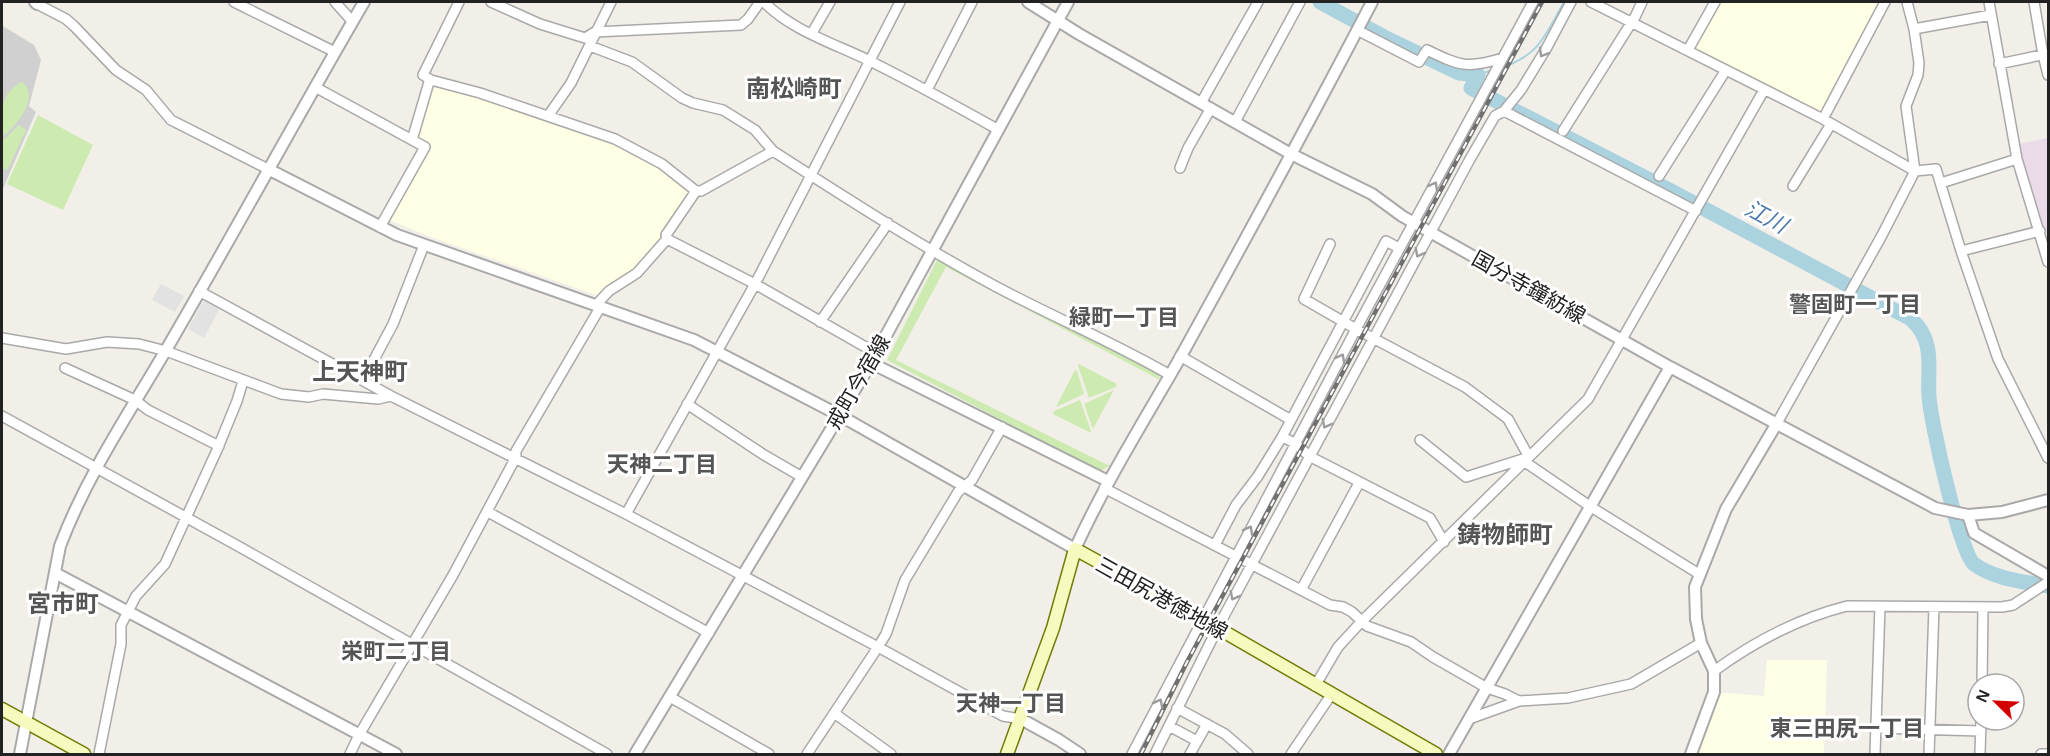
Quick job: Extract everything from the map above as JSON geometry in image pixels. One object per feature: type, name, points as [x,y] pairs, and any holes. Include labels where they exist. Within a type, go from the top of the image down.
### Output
[{"type":"main road","name":"三田尻港徳地線","points":[[1007,754],[1053,628],[1075,549],[1436,754]]},
{"type":"main road","points":[[2,709],[84,754]]},
{"type":"street","points":[[234,2],[335,52]]},
{"type":"street","points":[[335,2],[352,21]]},
{"type":"street","points":[[20,754],[60,546],[66,530],[95,468],[166,351],[364,2]]},
{"type":"street","points":[[459,2],[423,75],[431,80],[480,93],[615,139],[662,164],[696,191],[701,191],[774,151]]},
{"type":"street","points":[[491,2],[540,24],[585,38],[595,32],[732,27],[748,20],[762,2],[790,22],[927,90],[997,129]]},
{"type":"street","points":[[548,116],[571,83],[611,2]]},
{"type":"street","points":[[812,33],[830,2]]},
{"type":"street","points":[[626,514],[755,285],[900,2]]},
{"type":"street","points":[[927,90],[972,2]]},
{"type":"street","name":"国分寺鐘紡線","points":[[1028,2],[1291,154],[1372,194],[1430,232],[1670,367],[1777,423],[1904,494],[1935,508],[1968,515],[2002,512],[2049,500]]},
{"type":"street","name":"戒町今宿線","points":[[634,754],[873,358],[1068,2]]},
{"type":"street","points":[[1180,168],[1206,105],[1258,2]]},
{"type":"street","points":[[1235,122],[1300,2]]},
{"type":"street","points":[[36,3],[66,19],[116,70],[146,90],[171,120],[380,227],[424,245],[684,336],[716,351],[839,415],[1075,549],[1106,485],[1170,375],[1372,2]]},
{"type":"street","points":[[1132,754],[1356,329],[1533,2]]},
{"type":"street","points":[[1155,754],[1217,629],[1430,232],[1495,116],[1504,111],[1546,49],[1571,2]]},
{"type":"street","points":[[1591,2],[1827,122],[1915,171],[1936,169],[1998,359],[2049,458]]},
{"type":"street","points":[[1563,131],[1642,2]]},
{"type":"street","points":[[1688,50],[1715,2]]},
{"type":"street","points":[[1793,186],[1885,2]]},
{"type":"street","points":[[1691,754],[1714,692],[1714,671],[1701,643],[1696,619],[1695,587],[1699,574],[1726,509],[1777,423],[1881,237],[1915,171],[1906,106],[1918,75],[1919,63],[1907,2]]},
{"type":"street","points":[[1989,2],[2017,159],[2049,262]]},
{"type":"street","points":[[2034,2],[2049,75]]},
{"type":"street","points":[[1914,29],[1991,15]]},
{"type":"street","points":[[1357,30],[1419,62],[1427,50],[1453,63],[1465,65],[1480,65],[1503,58]]},
{"type":"street","points":[[590,45],[632,62],[682,98],[723,110],[755,130],[774,151],[932,250],[998,287],[1132,353],[1170,375]]},
{"type":"street","points":[[1999,64],[2046,55]]},
{"type":"street","points":[[1659,176],[1726,70]]},
{"type":"street","points":[[411,140],[431,80]]},
{"type":"street","points":[[315,87],[425,147],[380,227]]},
{"type":"street","points":[[1315,686],[1338,647],[1361,622],[1588,399],[1764,90]]},
{"type":"street","points":[[1477,106],[1495,116]]},
{"type":"street","points":[[1504,111],[1696,211]]},
{"type":"street","points":[[1941,183],[2017,159]]},
{"type":"street","points":[[350,754],[488,512],[516,457],[516,451],[598,305],[609,291],[637,273],[666,239],[666,235],[696,191]]},
{"type":"street","points":[[820,322],[888,223]]},
{"type":"street","points":[[1961,251],[2040,231]]},
{"type":"street","points":[[666,239],[820,322],[873,358],[1251,565],[1330,605],[1343,607],[1367,626],[1411,642],[1487,688],[1519,701]]},
{"type":"street","points":[[1215,545],[1236,505],[1258,476],[1282,437],[1386,241],[1400,248]]},
{"type":"street","points":[[1330,244],[1304,299],[1465,387],[1508,419],[1527,460],[1591,507],[1699,574]]},
{"type":"street","points":[[363,380],[393,324],[424,245]]},
{"type":"street","points":[[199,291],[391,396],[626,514],[1003,716],[1021,719],[1080,754]]},
{"type":"street","points":[[2,338],[66,349],[107,342],[139,344],[166,351],[243,381],[295,397],[323,394],[378,399],[391,396]]},
{"type":"street","points":[[1180,356],[1291,420]]},
{"type":"street","points":[[1449,754],[1670,367]]},
{"type":"street","points":[[65,368],[135,400],[148,410],[219,446]]},
{"type":"street","points":[[99,754],[121,644],[121,625],[136,596],[165,564],[219,446],[243,381]]},
{"type":"street","points":[[687,404],[802,477]]},
{"type":"street","points":[[2,416],[607,754]]},
{"type":"street","points":[[807,754],[886,634],[906,580],[958,492],[972,480],[1002,427]]},
{"type":"street","points":[[1282,437],[1296,443],[1309,456],[1430,518],[1444,542]]},
{"type":"street","points":[[1420,440],[1466,477],[1527,460]]},
{"type":"street","points":[[1301,590],[1359,483]]},
{"type":"street","points":[[488,512],[709,633]]},
{"type":"street","points":[[1968,515],[1974,533],[2049,576]]},
{"type":"street","points":[[55,573],[396,754]]},
{"type":"street","points":[[1714,671],[1768,636],[1807,619],[1847,606],[1983,608],[2013,605],[2045,584],[2049,595]]},
{"type":"street","points":[[1875,754],[1880,606]]},
{"type":"street","points":[[1929,754],[1934,607]]},
{"type":"street","points":[[1982,672],[1983,608]]},
{"type":"street","points":[[1469,719],[1519,701],[1568,698],[1631,684],[1701,643]]},
{"type":"street","points":[[1291,754],[1331,695]]},
{"type":"street","points":[[670,697],[769,754]]},
{"type":"street","points":[[1177,708],[1225,734],[1237,751],[1248,754]]},
{"type":"street","points":[[834,713],[891,754]]},
{"type":"street","points":[[1190,754],[1207,724]]},
{"type":"street","points":[[1169,726],[1197,741]]},
{"type":"street","points":[[1876,728],[1966,731]]},
{"type":"street","points":[[1980,754],[1981,732]]},
{"type":"street","points":[[2041,754],[2047,754]]},
{"type":"shaded area","points":[[1715,2],[1885,2],[1823,119],[1688,50]]},
{"type":"shaded area","points":[[3,26],[34,45],[41,60],[29,106],[36,112],[2,191]]},
{"type":"shaded area","points":[[434,82],[613,140],[664,170],[690,192],[661,238],[664,240],[639,267],[596,295],[431,237],[387,219],[427,146],[414,139],[430,85]]},
{"type":"shaded area","points":[[2048,138],[2048,262],[2014,145]]},
{"type":"shaded area","points":[[161,284],[184,296],[175,312],[152,300]]},
{"type":"shaded area","points":[[207,301],[220,308],[204,338],[188,329],[203,302]]},
{"type":"shaded area","points":[[1767,660],[1827,660],[1824,754],[1691,754],[1714,692],[1764,696]]},
{"type":"green space","points":[[22,82],[29,95],[28,103],[14,126],[2,137],[3,104],[9,92]]},
{"type":"green space","points":[[38,115],[93,145],[63,210],[7,184]]},
{"type":"green space","points":[[19,125],[26,130],[8,169],[4,170],[2,141]]},
{"type":"green space","points":[[938,258],[1158,373],[1160,380],[946,267],[896,360],[1110,466],[1099,471],[887,360]]},
{"type":"green space","points":[[1079,364],[1117,384],[1116,387],[1089,398]]},
{"type":"green space","points":[[1075,370],[1084,394],[1056,407]]},
{"type":"green space","points":[[1114,390],[1093,429],[1084,404]]},
{"type":"green space","points":[[1080,400],[1091,433],[1053,414],[1054,411]]},
{"type":"waterway","name":"江川","points":[[1320,2],[1388,39],[1459,73],[1478,75],[1471,88],[1911,319],[1919,327],[1927,346],[1929,396],[1934,430],[1954,512],[1968,555],[1974,564],[1991,573],[2048,586]]},
{"type":"waterway","points":[[1501,68],[1525,57],[1533,50],[1546,34],[1564,2]]},
{"type":"waterway","points":[[1478,75],[1492,70]]},
{"type":"railway","points":[[1141,754],[1187,662],[1542,2]]},
{"type":"district","name":"南松崎町","points":[[794,88]]},
{"type":"district","name":"警固町一丁目","points":[[1855,304]]},
{"type":"district","name":"緑町一丁目","points":[[1124,317]]},
{"type":"district","name":"上天神町","points":[[360,371]]},
{"type":"district","name":"天神二丁目","points":[[662,464]]},
{"type":"district","name":"鋳物師町","points":[[1505,534]]},
{"type":"district","name":"宮市町","points":[[63,603]]},
{"type":"district","name":"栄町二丁目","points":[[396,651]]},
{"type":"district","name":"天神一丁目","points":[[1011,703]]},
{"type":"district","name":"東三田尻一丁目","points":[[1847,728]]}]
